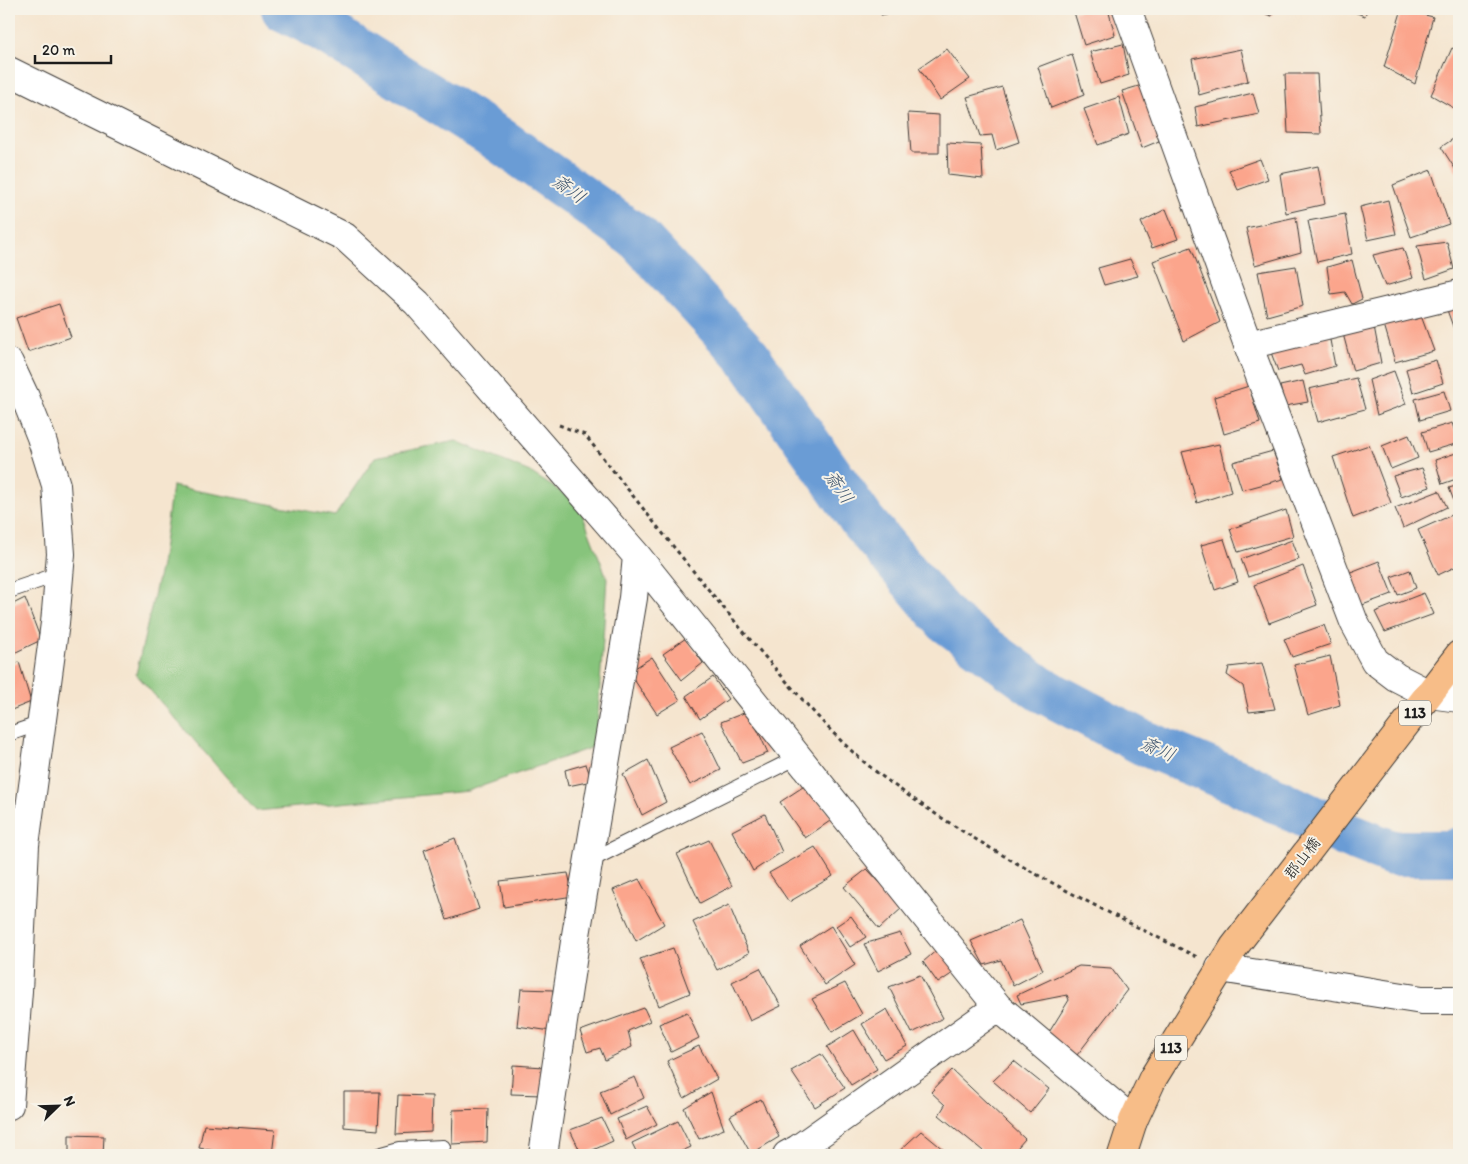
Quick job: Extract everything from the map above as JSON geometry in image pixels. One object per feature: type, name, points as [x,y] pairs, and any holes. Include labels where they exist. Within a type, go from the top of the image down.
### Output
[{"type":"highway","name":"113","points":[[1429,694],[1459,655]]},
{"type":"highway","name":"郡山橋","points":[[1227,958],[1429,694]]},
{"type":"highway","name":"113","points":[[1122,1155],[1133,1121],[1153,1078],[1227,958]]},
{"type":"street","points":[[1127,9],[1248,345],[1354,622],[1375,661],[1396,677],[1429,694],[1459,698]]},
{"type":"street","points":[[9,72],[345,237],[417,303],[637,556],[998,1008],[1133,1121]]},
{"type":"street","points":[[1248,345],[1459,294]]},
{"type":"street","points":[[9,363],[41,437],[56,485],[61,554],[55,623],[25,845],[13,992],[9,1105]]},
{"type":"street","points":[[543,1155],[633,598],[637,556]]},
{"type":"street","points":[[1227,958],[1422,1000],[1459,1000]]},
{"type":"street","points":[[787,1155],[998,1008]]},
{"type":"lane","points":[[9,591],[59,574]]},
{"type":"lane","points":[[9,734],[41,723]]},
{"type":"lane","points":[[589,861],[798,757]]},
{"type":"lane","points":[[379,1155],[400,1149],[443,1147]]},
{"type":"path","points":[[558,424],[585,435],[708,591],[825,726],[886,779],[957,826],[1069,893],[1227,958]]},
{"type":"green space","points":[[456,441],[530,472],[578,503],[607,578],[596,746],[468,791],[256,811],[136,674],[161,565],[172,486],[335,516],[375,457]]},
{"type":"building","points":[[880,9],[906,9],[906,10],[881,15]]},
{"type":"building","points":[[1085,9],[1108,9],[1115,35],[1084,45],[1074,12]]},
{"type":"building","points":[[1249,9],[1273,9],[1272,16]]},
{"type":"building","points":[[1346,9],[1367,9],[1365,16]]},
{"type":"building","points":[[1402,9],[1433,17],[1415,84],[1384,67]]},
{"type":"building","points":[[1123,44],[1129,75],[1100,84],[1090,52]]},
{"type":"building","points":[[1452,48],[1459,51],[1459,111],[1431,95]]},
{"type":"building","points":[[947,49],[970,79],[940,100],[919,68]]},
{"type":"building","points":[[1241,49],[1248,81],[1199,95],[1192,59]]},
{"type":"building","points":[[1072,54],[1084,95],[1051,108],[1038,67]]},
{"type":"building","points":[[1285,74],[1317,74],[1321,134],[1288,133]]},
{"type":"building","points":[[1142,85],[1159,141],[1142,148],[1122,91]]},
{"type":"building","points":[[1002,87],[1019,142],[996,150],[992,135],[980,136],[967,97]]},
{"type":"building","points":[[1253,93],[1259,114],[1198,127],[1195,107]]},
{"type":"building","points":[[1119,97],[1129,134],[1098,145],[1084,109]]},
{"type":"building","points":[[908,113],[939,115],[939,153],[911,153]]},
{"type":"building","points":[[1459,135],[1459,175],[1441,147]]},
{"type":"building","points":[[947,143],[981,145],[983,179],[948,175]]},
{"type":"building","points":[[1260,159],[1268,179],[1238,190],[1229,170]]},
{"type":"building","points":[[1318,166],[1325,204],[1286,213],[1280,174]]},
{"type":"building","points":[[1431,170],[1449,224],[1411,237],[1393,185]]},
{"type":"building","points":[[1388,200],[1396,234],[1368,240],[1360,207]]},
{"type":"building","points":[[1166,209],[1178,239],[1152,248],[1141,222]]},
{"type":"building","points":[[1345,214],[1352,254],[1317,262],[1308,221]]},
{"type":"building","points":[[1296,217],[1301,252],[1255,265],[1246,228]]},
{"type":"building","points":[[1447,242],[1454,269],[1426,279],[1417,246]]},
{"type":"building","points":[[1191,247],[1220,322],[1184,341],[1153,261]]},
{"type":"building","points":[[1403,248],[1413,278],[1385,286],[1373,255]]},
{"type":"building","points":[[1130,259],[1138,276],[1104,285],[1098,268]]},
{"type":"building","points":[[1352,260],[1362,299],[1352,304],[1345,292],[1331,294],[1327,267]]},
{"type":"building","points":[[1296,266],[1303,306],[1267,316],[1258,272]]},
{"type":"building","points":[[59,304],[71,337],[28,352],[16,318]]},
{"type":"building","points":[[1459,306],[1459,343],[1447,310]]},
{"type":"building","points":[[1420,313],[1434,351],[1395,362],[1383,321]]},
{"type":"building","points":[[1373,321],[1381,363],[1353,371],[1342,330]]},
{"type":"building","points":[[1329,335],[1335,366],[1305,375],[1301,365],[1278,371],[1270,350]]},
{"type":"building","points":[[1436,360],[1443,383],[1413,393],[1406,369]]},
{"type":"building","points":[[1394,371],[1406,404],[1377,415],[1369,380]]},
{"type":"building","points":[[1356,378],[1365,409],[1318,422],[1309,389]]},
{"type":"building","points":[[1303,381],[1308,402],[1285,406],[1280,386]]},
{"type":"building","points":[[1249,386],[1260,423],[1224,434],[1214,397]]},
{"type":"building","points":[[1444,391],[1450,411],[1420,420],[1415,399]]},
{"type":"building","points":[[1452,423],[1459,443],[1428,452],[1422,432]]},
{"type":"building","points":[[1409,435],[1418,458],[1391,469],[1382,446]]},
{"type":"building","points":[[1219,444],[1231,492],[1197,503],[1182,452]]},
{"type":"building","points":[[1369,445],[1391,503],[1353,518],[1333,457]]},
{"type":"building","points":[[1273,451],[1283,479],[1242,490],[1233,462]]},
{"type":"building","points":[[1459,452],[1459,478],[1442,484],[1435,460]]},
{"type":"building","points":[[1422,468],[1430,487],[1401,497],[1393,476]]},
{"type":"building","points":[[1459,485],[1459,514],[1449,488]]},
{"type":"building","points":[[1439,491],[1447,507],[1403,528],[1395,508]]},
{"type":"building","points":[[1286,510],[1293,536],[1238,552],[1230,529]]},
{"type":"building","points":[[1452,515],[1459,533],[1459,565],[1438,575],[1418,530]]},
{"type":"building","points":[[1224,539],[1238,582],[1215,590],[1201,545]]},
{"type":"building","points":[[1292,540],[1299,559],[1248,577],[1241,559]]},
{"type":"building","points":[[1379,561],[1392,594],[1357,607],[1343,575]]},
{"type":"building","points":[[1303,566],[1317,605],[1269,623],[1254,585]]},
{"type":"building","points":[[1410,570],[1416,588],[1398,595],[1391,577]]},
{"type":"building","points":[[1424,593],[1434,614],[1385,632],[1375,612]]},
{"type":"building","points":[[25,598],[41,640],[12,654],[9,646],[9,606]]},
{"type":"building","points":[[1324,625],[1331,644],[1292,657],[1284,639]]},
{"type":"building","points":[[686,638],[703,663],[682,680],[663,654]]},
{"type":"building","points":[[1330,656],[1340,705],[1308,715],[1294,665]]},
{"type":"building","points":[[652,657],[680,700],[657,714],[629,672]]},
{"type":"building","points":[[19,662],[31,702],[9,711],[9,666]]},
{"type":"building","points":[[1262,663],[1275,709],[1249,712],[1243,686],[1227,675],[1229,667]]},
{"type":"building","points":[[713,677],[728,699],[700,719],[686,696]]},
{"type":"building","points":[[749,711],[768,753],[742,763],[721,722]]},
{"type":"building","points":[[702,731],[721,770],[690,785],[669,747]]},
{"type":"building","points":[[648,760],[666,802],[642,815],[623,774]]},
{"type":"building","points":[[586,764],[592,781],[568,786],[565,770]]},
{"type":"building","points":[[806,785],[833,819],[805,838],[780,802]]},
{"type":"building","points":[[765,814],[782,852],[753,871],[732,831]]},
{"type":"building","points":[[455,838],[479,909],[447,920],[424,850]]},
{"type":"building","points":[[709,840],[732,886],[700,903],[677,854]]},
{"type":"building","points":[[815,847],[833,876],[789,902],[769,873]]},
{"type":"building","points":[[867,869],[903,907],[879,929],[844,887]]},
{"type":"building","points":[[568,873],[573,896],[504,907],[500,881]]},
{"type":"building","points":[[639,879],[664,924],[636,941],[613,890]]},
{"type":"building","points":[[729,905],[749,953],[717,970],[693,922]]},
{"type":"building","points":[[851,916],[866,937],[850,947],[836,926]]},
{"type":"building","points":[[1020,920],[1043,970],[1013,986],[1001,960],[984,965],[971,941]]},
{"type":"building","points":[[831,926],[855,965],[825,985],[800,946]]},
{"type":"building","points":[[900,933],[911,954],[878,971],[864,944]]},
{"type":"building","points":[[673,948],[690,993],[659,1006],[640,959]]},
{"type":"building","points":[[939,948],[956,971],[938,983],[923,962]]},
{"type":"building","points":[[1079,966],[1111,968],[1127,990],[1074,1059],[1048,1034],[1069,1000],[1067,995],[1021,1004],[1017,995]]},
{"type":"building","points":[[760,968],[781,1006],[750,1021],[732,982]]},
{"type":"building","points":[[920,975],[943,1018],[912,1033],[889,987]]},
{"type":"building","points":[[845,983],[862,1014],[832,1032],[812,999]]},
{"type":"building","points":[[521,989],[553,990],[551,1031],[517,1026]]},
{"type":"building","points":[[644,1008],[650,1021],[628,1031],[632,1047],[605,1060],[600,1048],[587,1052],[580,1031]]},
{"type":"building","points":[[887,1009],[907,1046],[884,1059],[862,1024]]},
{"type":"building","points":[[687,1012],[699,1038],[671,1052],[659,1024]]},
{"type":"building","points":[[854,1030],[877,1069],[851,1085],[827,1047]]},
{"type":"building","points":[[699,1046],[717,1079],[684,1098],[667,1061]]},
{"type":"building","points":[[821,1054],[845,1088],[815,1107],[791,1071]]},
{"type":"building","points":[[1014,1061],[1049,1089],[1030,1113],[993,1081]]},
{"type":"building","points":[[513,1065],[544,1067],[542,1095],[511,1094]]},
{"type":"building","points":[[952,1070],[1025,1139],[1011,1155],[988,1155],[939,1115],[945,1105],[931,1092]]},
{"type":"building","points":[[635,1077],[644,1098],[610,1115],[600,1091]]},
{"type":"building","points":[[344,1092],[380,1092],[378,1130],[344,1127]]},
{"type":"building","points":[[711,1092],[724,1129],[699,1139],[684,1108]]},
{"type":"building","points":[[398,1095],[432,1096],[431,1132],[396,1134]]},
{"type":"building","points":[[761,1099],[779,1137],[751,1154],[730,1116]]},
{"type":"building","points":[[647,1106],[657,1124],[626,1140],[617,1119]]},
{"type":"building","points":[[488,1109],[487,1142],[452,1144],[453,1110]]},
{"type":"building","points":[[602,1118],[613,1141],[582,1155],[570,1130]]},
{"type":"building","points":[[678,1121],[691,1147],[673,1155],[638,1155],[632,1143]]},
{"type":"building","points":[[204,1125],[275,1130],[272,1155],[238,1155],[199,1148]]},
{"type":"building","points":[[921,1131],[950,1155],[896,1154]]},
{"type":"building","points":[[69,1135],[104,1136],[103,1155],[69,1155]]},
{"type":"waterway","name":"斎川","points":[[284,9],[318,26],[497,138],[638,238],[747,356],[863,522],[947,621],[1039,688],[1142,742],[1240,783],[1347,835],[1392,853],[1451,853],[1459,850]]}]
